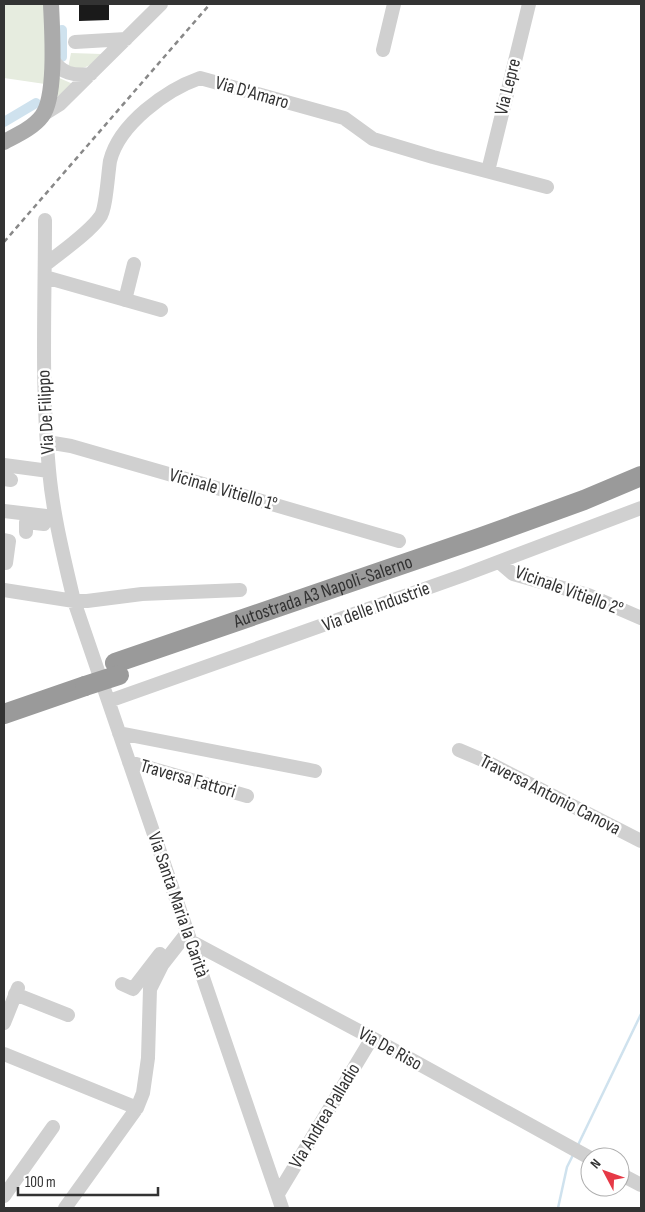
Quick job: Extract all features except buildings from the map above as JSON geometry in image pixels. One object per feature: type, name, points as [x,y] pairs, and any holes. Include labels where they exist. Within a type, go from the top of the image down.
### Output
[{"type":"highway","name":"Autostrada A3 Napoli-Salerno","points":[[117,669],[584,500],[641,476]]},
{"type":"highway","name":"Autostrada A3 Napoli-Salerno","points":[[4,700],[84,680],[588,512],[641,490]]},
{"type":"highway","name":"Autostrada A3 Napoli-Salerno","points":[[4,714],[84,680]]},
{"type":"main road","points":[[4,142],[28,129],[44,114],[50,90],[52,58],[51,4]]},
{"type":"street","points":[[44,114],[60,104],[161,4]]},
{"type":"street","points":[[383,50],[394,4]]},
{"type":"street","name":"Via Lepre","points":[[488,171],[528,4]]},
{"type":"street","points":[[75,42],[126,39]]},
{"type":"street","points":[[52,58],[60,70],[66,73],[73,75],[91,74]]},
{"type":"street","name":"Via D'Amaro","points":[[45,271],[102,216],[111,159],[122,135],[166,93],[200,78],[344,118],[373,139],[433,157],[547,186]]},
{"type":"street","name":"Via De Filippo","points":[[45,220],[43,339],[48,471],[56,521],[74,601]]},
{"type":"street","points":[[125,300],[134,264]]},
{"type":"street","points":[[45,271],[125,300],[161,310]]},
{"type":"street","name":"Vicinale Vitiello 1°","points":[[46,442],[71,446],[400,541]]},
{"type":"street","points":[[4,465],[48,471]]},
{"type":"street","name":"Via delle Industrie","points":[[109,701],[499,562],[641,508]]},
{"type":"street","points":[[4,511],[56,521]]},
{"type":"street","points":[[26,532],[26,522],[56,521]]},
{"type":"street","points":[[4,540],[9,541],[6,564],[4,563]]},
{"type":"street","name":"Vicinale Vitiello 2°","points":[[499,562],[513,574],[588,595],[641,618]]},
{"type":"street","points":[[4,590],[74,601],[142,594],[240,590]]},
{"type":"street","name":"Via Santa Maria la Carità","points":[[74,601],[282,1208]]},
{"type":"street","points":[[119,733],[315,771]]},
{"type":"street","name":"Traversa Antonio Canova","points":[[459,750],[485,761],[641,841]]},
{"type":"street","name":"Traversa Fattori","points":[[129,762],[247,796]]},
{"type":"street","points":[[122,984],[133,989],[187,932]]},
{"type":"street","points":[[65,1208],[137,1108],[143,1093],[148,1058],[150,989],[162,965],[187,932]]},
{"type":"street","name":"Via De Riso","points":[[187,932],[372,1038],[580,1153]]},
{"type":"street","points":[[4,1023],[12,999],[68,1015]]},
{"type":"street","name":"Via Andrea Palladio","points":[[278,1194],[372,1038]]},
{"type":"street","points":[[4,1054],[137,1108]]},
{"type":"street","points":[[4,1196],[53,1127]]},
{"type":"shaded area","points":[[4,4],[47,4],[45,84],[4,78]]},
{"type":"shaded area","points":[[71,53],[102,54],[87,67],[68,68]]},
{"type":"shaded area","points":[[57,77],[73,84],[57,97]]},
{"type":"waterway","points":[[62,30],[62,57]]},
{"type":"waterway","points":[[4,122],[36,103]]},
{"type":"waterway","points":[[578,1145],[641,1014]]},
{"type":"waterway","points":[[558,1208],[567,1167],[573,1155]]},
{"type":"railway","points":[[4,242],[210,4]]}]
